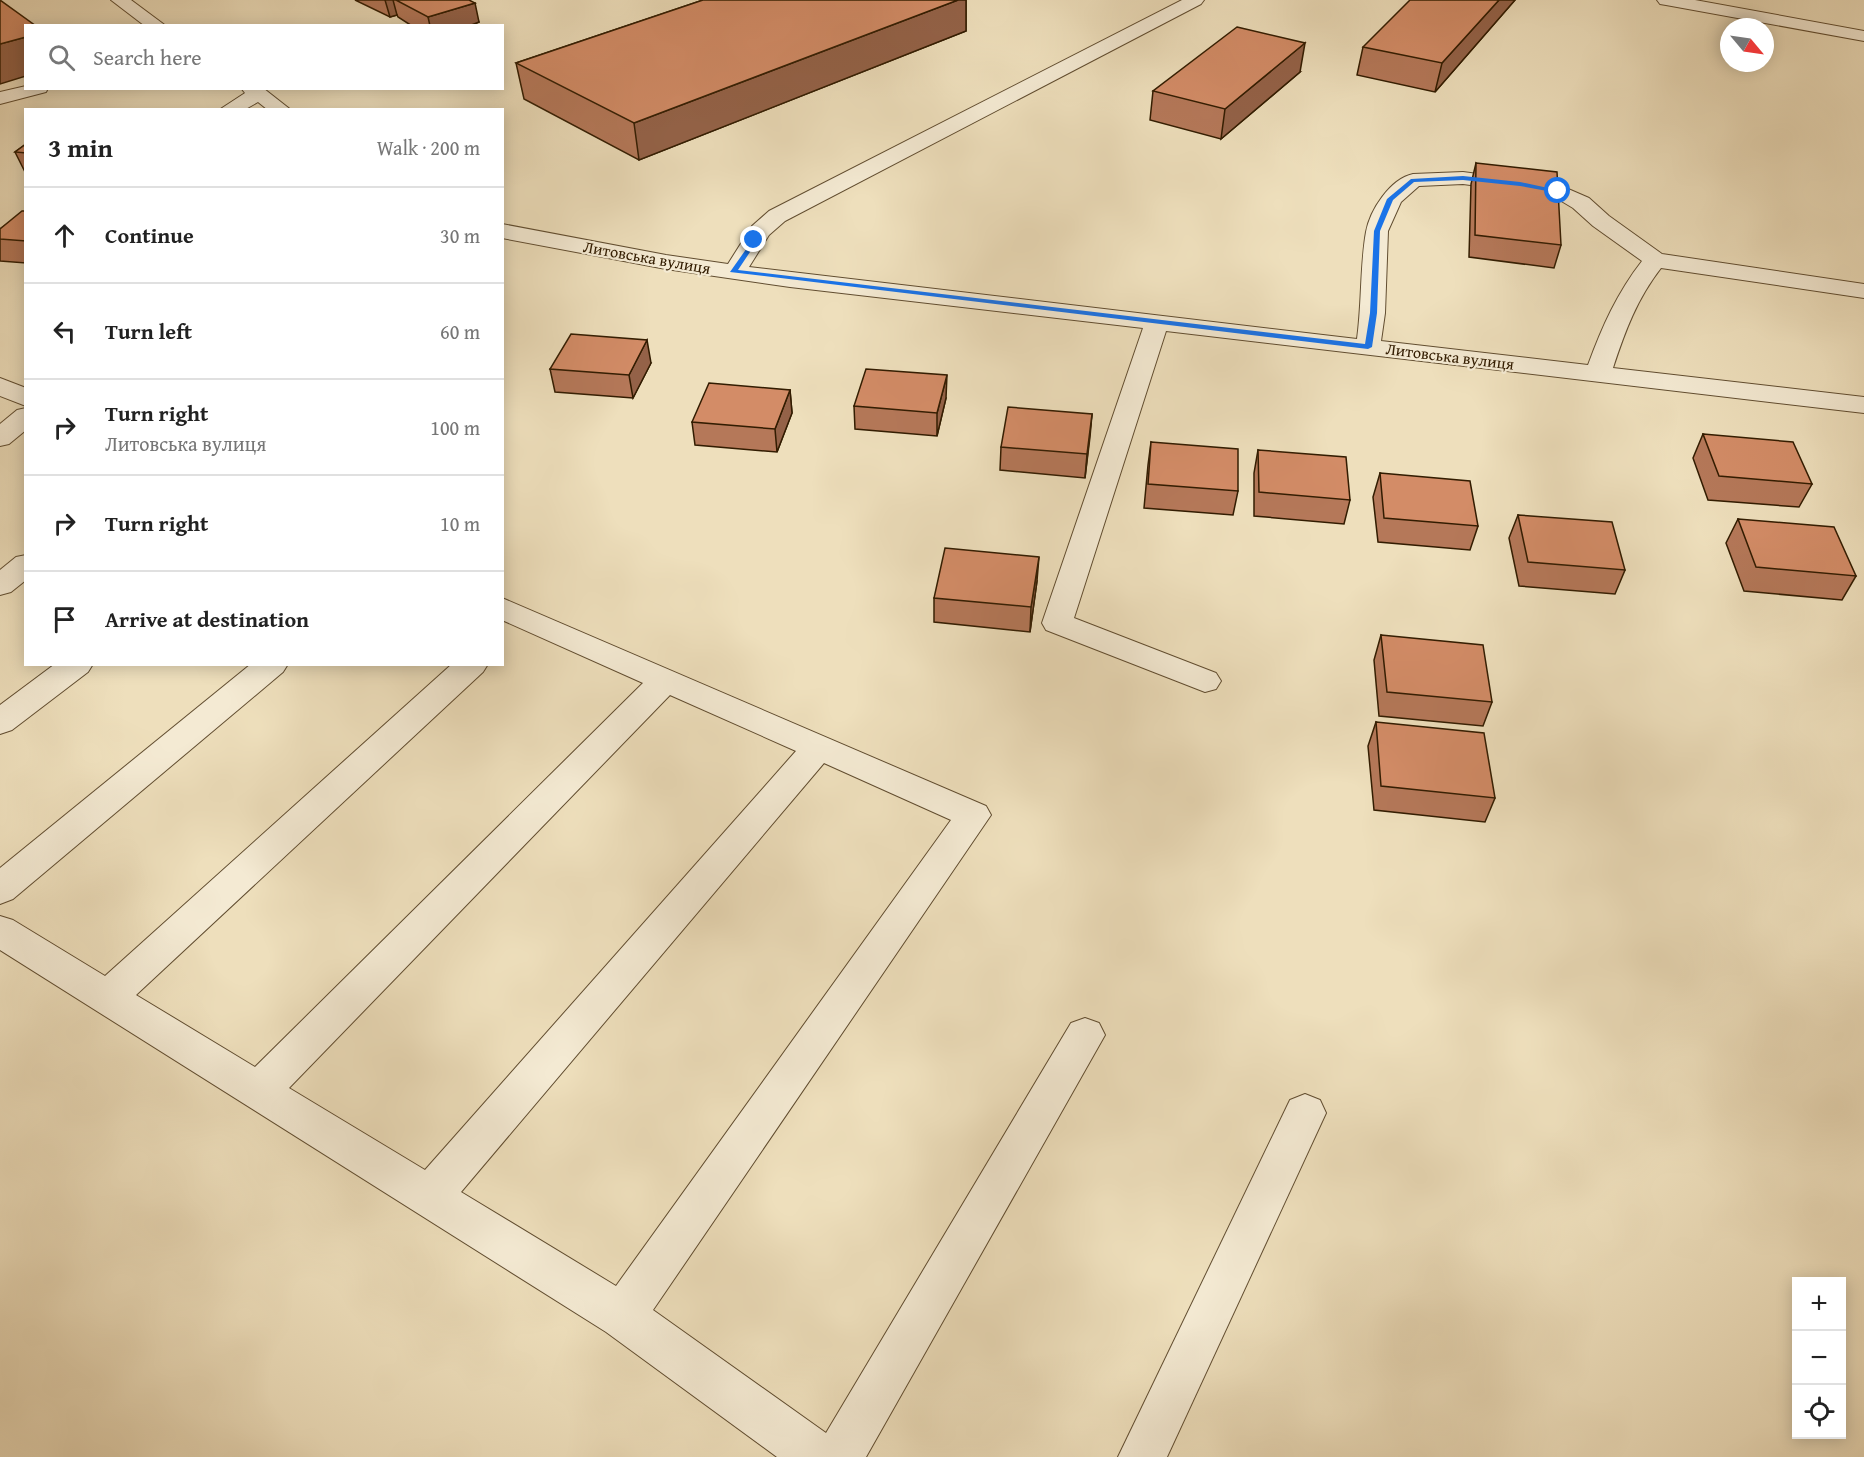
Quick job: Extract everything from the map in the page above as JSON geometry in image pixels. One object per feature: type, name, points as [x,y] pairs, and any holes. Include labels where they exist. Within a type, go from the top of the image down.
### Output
[{"type":"street","points":[[120,0],[154,24]]},
{"type":"street","points":[[734,272],[760,231],[777,216],[1195,0]]},
{"type":"street","points":[[1666,0],[1864,36]]},
{"type":"street","points":[[0,98],[31,90]]},
{"type":"street","points":[[231,108],[254,91],[279,108]]},
{"type":"street","points":[[1368,347],[1373,313],[1377,231],[1391,199],[1413,180],[1463,178],[1558,191],[1581,203],[1601,221],[1655,260],[1864,291]]},
{"type":"street","name":"Литовська вулиця","points":[[504,231],[666,262],[734,272],[1864,405]]},
{"type":"street","points":[[1598,374],[1612,333],[1632,290],[1655,260]]},
{"type":"street","points":[[1157,322],[1057,623],[1205,681]]},
{"type":"street","points":[[0,386],[24,397]]},
{"type":"street","points":[[0,438],[24,418]]},
{"type":"street","points":[[0,585],[24,566]]},
{"type":"street","points":[[510,620],[666,679],[974,815],[622,1316]]},
{"type":"street","points":[[0,722],[74,666]]},
{"type":"street","points":[[0,889],[270,666]]},
{"type":"street","points":[[108,997],[470,666]]},
{"type":"street","points":[[259,1091],[666,679]]},
{"type":"street","points":[[429,1197],[819,747]]},
{"type":"street","points":[[0,931],[622,1316],[818,1457]]},
{"type":"street","points":[[839,1457],[1085,1035]]},
{"type":"street","points":[[1142,1457],[1305,1113]]},
{"type":"building","points":[[0,0],[33,24],[24,24],[24,38],[0,44]]},
{"type":"building","points":[[396,0],[469,0],[475,3],[428,17]]},
{"type":"building","points":[[703,0],[958,0],[634,123],[516,63]]},
{"type":"building","points":[[1410,0],[1499,0],[1442,63],[1363,47]]},
{"type":"building","points":[[1237,27],[1305,43],[1225,109],[1153,91]]},
{"type":"building","points":[[24,145],[24,153],[15,152]]},
{"type":"building","points":[[1476,163],[1557,172],[1561,245],[1475,235]]},
{"type":"building","points":[[24,211],[24,241],[0,239],[0,229]]},
{"type":"building","points":[[571,334],[647,340],[629,375],[550,369]]},
{"type":"building","points":[[866,369],[947,375],[937,413],[854,406]]},
{"type":"building","points":[[709,383],[790,390],[775,429],[692,422]]},
{"type":"building","points":[[1008,407],[1092,414],[1087,454],[1001,447]]},
{"type":"building","points":[[1703,434],[1793,442],[1812,484],[1719,476]]},
{"type":"building","points":[[1151,442],[1238,449],[1238,491],[1148,484]]},
{"type":"building","points":[[1258,450],[1346,457],[1350,500],[1259,492]]},
{"type":"building","points":[[1380,473],[1470,481],[1478,526],[1384,518]]},
{"type":"building","points":[[1518,515],[1612,522],[1625,570],[1528,562]]},
{"type":"building","points":[[1738,519],[1834,527],[1856,576],[1756,567]]},
{"type":"building","points":[[945,548],[1039,557],[1031,607],[934,598]]},
{"type":"building","points":[[1381,635],[1483,645],[1492,702],[1387,692]]},
{"type":"building","points":[[1376,722],[1484,733],[1495,798],[1381,786]]},
{"type":"route","points":[[754,240],[734,272],[1368,347],[1373,313],[1377,231],[1391,199],[1413,180],[1463,178],[1558,191]]}]
